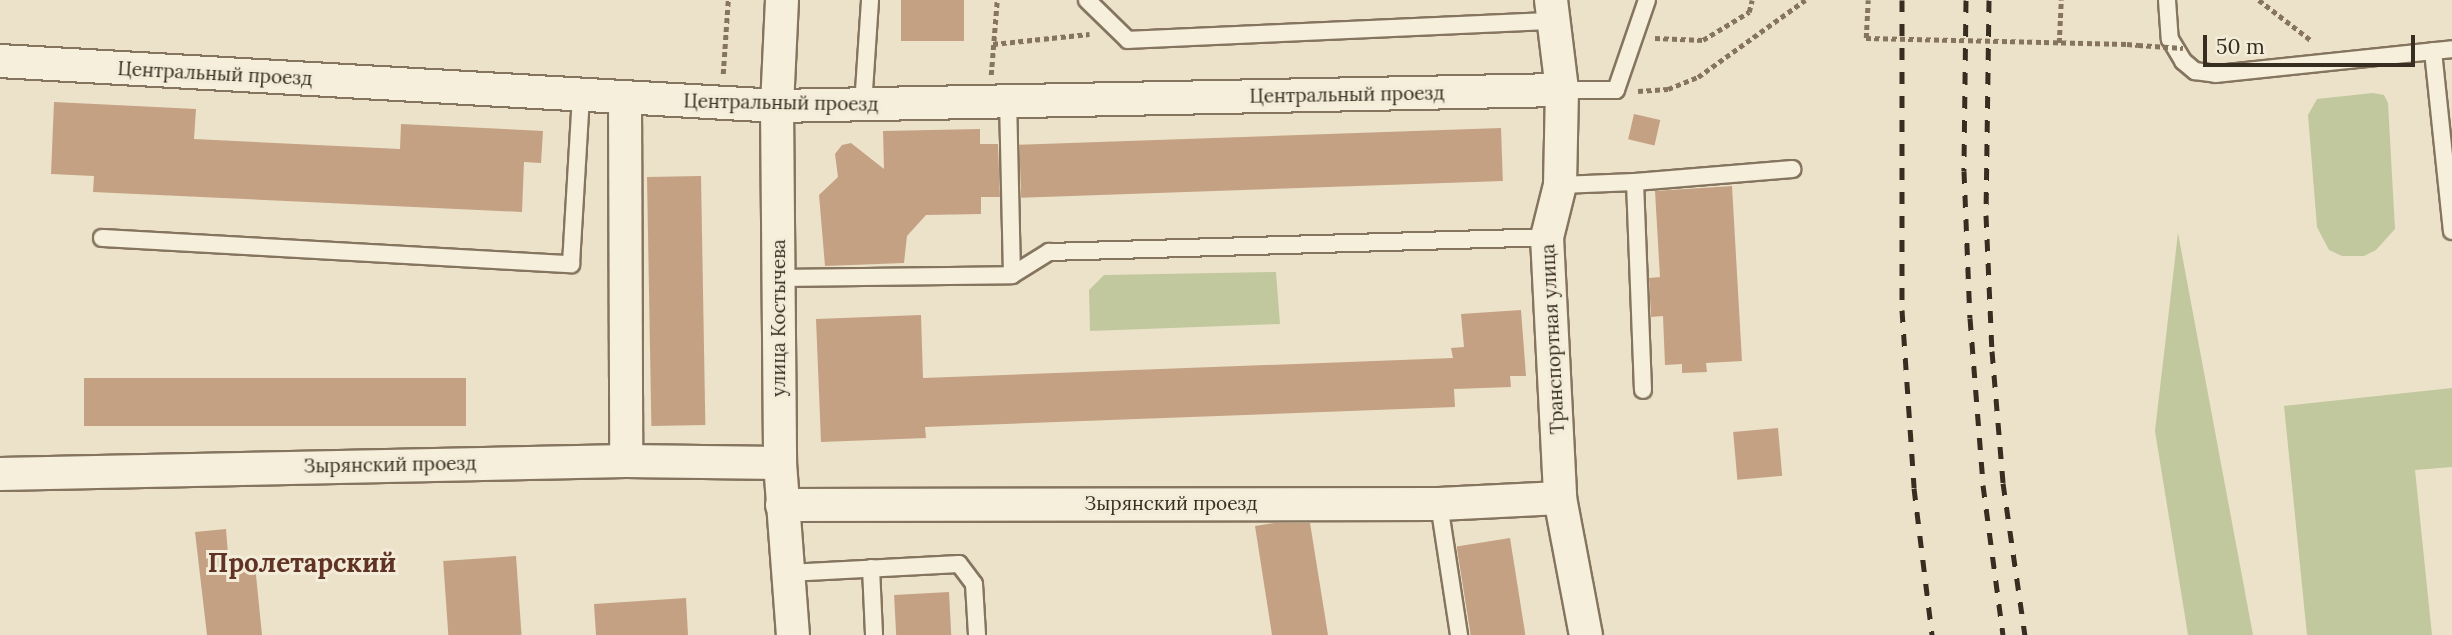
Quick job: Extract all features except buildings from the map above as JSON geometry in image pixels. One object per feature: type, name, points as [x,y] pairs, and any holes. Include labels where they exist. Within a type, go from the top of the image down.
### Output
[{"type":"street","name":"улица Костычева","points":[[782,0],[778,106],[780,463],[793,635]]},
{"type":"street","name":"Транспортная улица","points":[[1552,10],[1562,90],[1560,185],[1547,237],[1560,498],[1586,635]]},
{"type":"street","name":"Центральный проезд","points":[[0,61],[778,106],[1562,90]]},
{"type":"street","points":[[625,98],[626,461]]},
{"type":"street","name":"Зырянский проезд","points":[[0,474],[626,461],[780,463]]},
{"type":"street","name":"Зырянский проезд","points":[[782,505],[1439,504],[1560,498]]},
{"type":"lane","points":[[863,106],[870,0]]},
{"type":"lane","points":[[1087,0],[1128,40],[1552,10]]},
{"type":"lane","points":[[1562,90],[1616,90],[1647,0]]},
{"type":"lane","points":[[2166,0],[2171,39],[2183,61],[2195,71],[2216,74],[2452,49]]},
{"type":"lane","points":[[2433,51],[2452,231]]},
{"type":"lane","points":[[103,239],[570,264],[581,95]]},
{"type":"lane","points":[[999,103],[1012,275]]},
{"type":"lane","points":[[1560,185],[1635,182],[1791,169]]},
{"type":"lane","points":[[1635,182],[1643,390]]},
{"type":"lane","points":[[779,278],[1012,275],[1049,252],[1547,237]]},
{"type":"lane","points":[[1439,504],[1459,635]]},
{"type":"lane","points":[[788,573],[959,564],[974,584],[978,635]]},
{"type":"lane","points":[[871,568],[874,635]]},
{"type":"path","points":[[721,103],[728,0]]},
{"type":"path","points":[[997,0],[993,44],[999,103]]},
{"type":"path","points":[[1633,37],[1703,40],[1749,12],[1752,0]]},
{"type":"path","points":[[1616,90],[1668,89],[1698,77],[1805,0]]},
{"type":"path","points":[[1868,0],[1866,37],[2183,48]]},
{"type":"path","points":[[2059,43],[2061,0]]},
{"type":"path","points":[[2259,0],[2337,61]]},
{"type":"path","points":[[993,44],[1118,31]]},
{"type":"green space","points":[[2373,93],[2384,95],[2388,103],[2395,229],[2376,250],[2364,256],[2342,256],[2329,250],[2317,227],[2308,115],[2317,99]]},
{"type":"green space","points":[[2178,233],[2253,635],[2188,635],[2155,431]]},
{"type":"green space","points":[[1276,272],[1280,324],[1090,331],[1089,290],[1104,275]]},
{"type":"green space","points":[[2452,388],[2452,467],[2415,470],[2432,635],[2307,635],[2284,406]]},
{"type":"railway","points":[[1902,0],[1902,310],[1914,488],[1932,635]]},
{"type":"railway","points":[[1966,0],[1964,171],[1970,318],[1983,485],[2003,635]]},
{"type":"railway","points":[[1989,0],[1986,215],[1992,351],[2003,483],[2025,635]]},
{"type":"district","name":"Пролетарский","points":[[302,563]]}]
